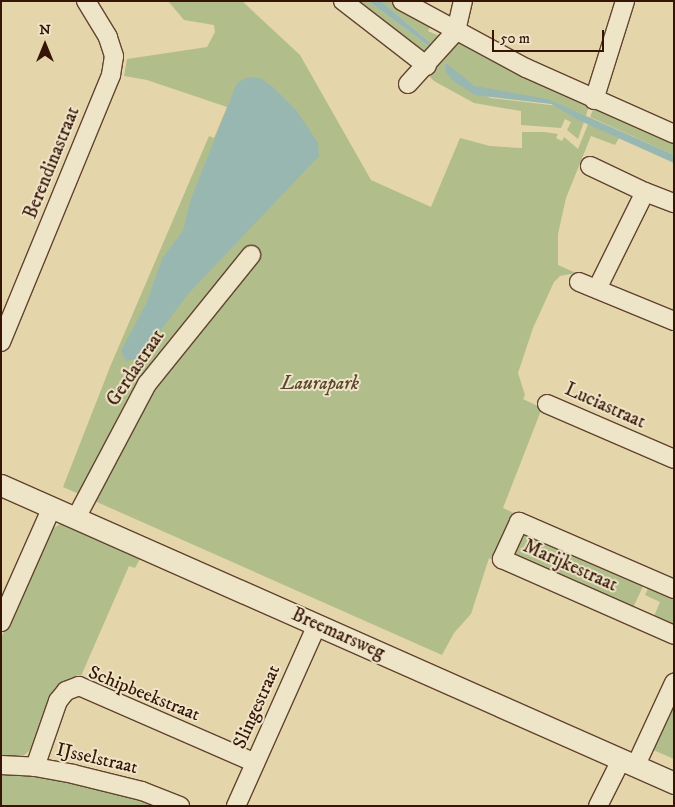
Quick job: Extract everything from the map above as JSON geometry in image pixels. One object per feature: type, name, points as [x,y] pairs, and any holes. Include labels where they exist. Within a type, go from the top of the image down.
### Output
[{"type":"street","name":"Berendinastraat","points":[[1,342],[111,75],[114,56],[108,37],[86,1]]},
{"type":"street","points":[[343,1],[427,66]]},
{"type":"street","points":[[402,1],[456,31],[594,100],[674,134]]},
{"type":"street","points":[[408,84],[427,66],[456,31],[463,1]]},
{"type":"street","points":[[594,100],[625,1]]},
{"type":"street","points":[[590,166],[645,192],[674,203]]},
{"type":"street","points":[[597,289],[645,192]]},
{"type":"street","name":"Gerdastraat","points":[[76,518],[147,384],[251,255]]},
{"type":"street","points":[[579,282],[674,321]]},
{"type":"street","name":"Luciastraat","points":[[547,404],[674,459]]},
{"type":"street","name":"Breemarsweg","points":[[1,485],[674,783]]},
{"type":"street","points":[[1,622],[52,507]]},
{"type":"street","name":"Marijkestraat","points":[[674,589],[519,522],[502,559],[674,635]]},
{"type":"street","name":"Slingestraat","points":[[236,806],[318,625]]},
{"type":"street","points":[[598,806],[628,764],[674,683]]},
{"type":"street","name":"Schipbeekstraat","points":[[35,767],[58,701],[66,691],[79,686],[255,763]]},
{"type":"street","name":"IJsselstraat","points":[[1,765],[35,767],[115,784],[180,806]]},
{"type":"green space","name":"Laurapark","points":[[168,1],[242,1],[300,55],[371,180],[431,207],[460,138],[490,146],[522,148],[522,132],[544,132],[558,134],[556,138],[562,141],[564,137],[578,149],[588,124],[619,138],[615,145],[591,136],[566,198],[558,234],[558,265],[576,273],[560,276],[554,282],[533,328],[518,373],[525,395],[523,399],[542,408],[503,508],[518,515],[497,562],[489,558],[471,614],[454,633],[442,655],[63,487],[110,367],[209,136],[214,138],[227,107],[147,80],[124,76],[127,59],[207,47],[215,32],[214,25],[184,20]]},
{"type":"green space","points":[[351,1],[368,1],[430,47],[433,45],[381,1],[394,1],[432,24],[428,31],[444,38],[424,54]]},
{"type":"green space","points":[[460,42],[589,105],[586,116],[547,99],[496,92],[475,86],[444,64],[490,98],[559,106],[584,122],[578,139],[567,130],[571,122],[565,119],[561,128],[521,125],[521,111],[474,103],[434,81],[428,75]]},
{"type":"green space","points":[[594,107],[674,141],[674,155],[590,117]]},
{"type":"green space","points":[[65,521],[141,557],[135,568],[129,566],[81,676],[77,675],[31,749],[21,758],[1,760],[1,638],[49,531]]},
{"type":"green space","points":[[522,533],[645,582],[632,610],[517,560],[513,554]]},
{"type":"green space","points":[[650,584],[674,594],[674,631],[652,621],[660,602],[645,595]]},
{"type":"green space","points":[[674,698],[674,759],[651,749]]},
{"type":"green space","points":[[1,770],[27,770],[167,806],[1,806]]},
{"type":"water","points":[[368,1],[381,1],[433,45],[430,47]]},
{"type":"water","points":[[446,63],[475,86],[548,99],[674,155],[674,163],[578,120],[551,104],[475,95],[453,81],[445,71]]},
{"type":"water","points":[[248,77],[260,78],[273,87],[297,111],[318,143],[319,156],[188,294],[140,358],[126,361],[121,351],[146,304],[163,257],[183,231],[191,199],[237,83]]}]
